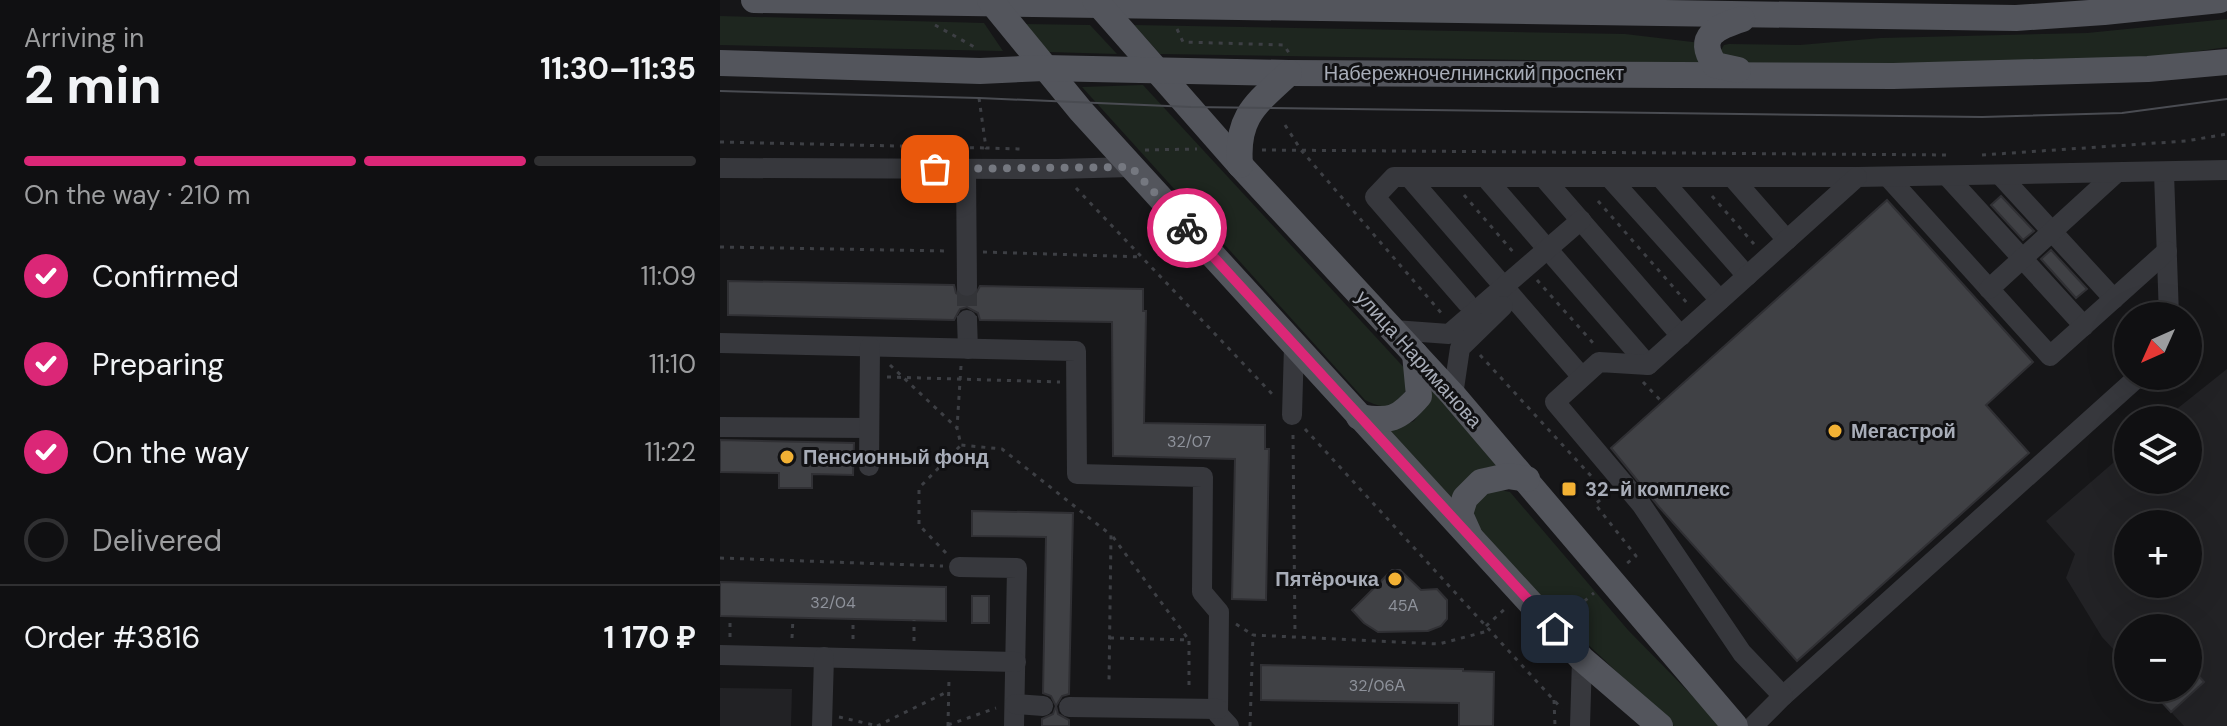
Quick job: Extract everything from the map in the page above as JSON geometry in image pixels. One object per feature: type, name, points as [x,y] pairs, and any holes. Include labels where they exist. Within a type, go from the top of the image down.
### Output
[{"type":"main road","points":[[754,0],[840,1],[926,8],[992,2],[1097,2],[1753,15],[1934,9],[2031,17],[2220,0]]},
{"type":"main road","points":[[992,2],[1044,68],[1136,158],[1294,346],[1582,659],[1646,721]]},
{"type":"main road","name":"улица Нариманова","points":[[1097,2],[1153,69],[1247,157],[1394,330],[1527,479],[1735,726]]},
{"type":"main road","points":[[1753,15],[1717,27],[1708,38],[1708,55],[1715,65],[1753,73]]},
{"type":"main road","name":"Набережночелнинский проспект","points":[[720,63],[980,71],[1290,65],[1893,76],[2030,74],[2227,62]]},
{"type":"main road","points":[[1247,157],[1239,149],[1246,117],[1290,65]]},
{"type":"main road","points":[[1359,417],[1383,421],[1402,414],[1419,396],[1415,354]]},
{"type":"main road","points":[[1471,538],[1460,514],[1465,498],[1481,482],[1508,476],[1527,479]]},
{"type":"street","points":[[720,168],[1057,169],[1136,158]]},
{"type":"street","points":[[966,170],[967,286]]},
{"type":"street","points":[[1467,303],[1375,197],[1394,177],[1888,177],[2227,170]]},
{"type":"street","points":[[2164,173],[2169,302]]},
{"type":"street","points":[[1989,289],[2115,174]]},
{"type":"street","points":[[2000,175],[2114,299]]},
{"type":"street","points":[[1947,176],[2084,326]]},
{"type":"street","points":[[1409,177],[1582,377]]},
{"type":"street","points":[[1485,177],[1648,365]]},
{"type":"street","points":[[1543,177],[1681,336]]},
{"type":"street","points":[[1609,177],[1720,300]]},
{"type":"street","points":[[1660,177],[1747,276]]},
{"type":"street","points":[[1732,177],[1787,240]]},
{"type":"street","points":[[1783,696],[1742,653],[1641,504],[1555,402],[1599,362],[1648,365],[1857,177]]},
{"type":"street","points":[[1888,177],[2050,356],[2167,251]]},
{"type":"street","points":[[1453,395],[1461,335],[1585,225]]},
{"type":"street","points":[[965,348],[967,320]]},
{"type":"street","points":[[1394,330],[1461,335]]},
{"type":"street","points":[[720,343],[1076,351],[1077,474],[1203,477],[1202,592],[1219,612],[1224,717],[1188,708],[1069,707]]},
{"type":"street","points":[[1292,415],[1294,346]]},
{"type":"street","points":[[869,466],[870,347]]},
{"type":"street","points":[[1753,726],[2123,390]]},
{"type":"street","points":[[720,427],[869,428]]},
{"type":"street","points":[[959,567],[1017,568],[1014,726]]},
{"type":"street","points":[[720,655],[1016,662]]},
{"type":"street","points":[[822,719],[824,657]]},
{"type":"street","points":[[1575,722],[1582,659]]},
{"type":"street","points":[[1015,704],[1043,706]]},
{"type":"path","points":[[926,8],[979,50]]},
{"type":"path","points":[[1175,26],[1183,42],[1284,45],[1290,65]]},
{"type":"path","points":[[979,98],[986,148]]},
{"type":"path","points":[[1285,125],[1301,150],[1461,335],[1598,483]]},
{"type":"path","points":[[1969,155],[2186,141],[2227,134]]},
{"type":"path","points":[[720,142],[1025,149]]},
{"type":"path","points":[[1136,158],[1202,149]]},
{"type":"path","points":[[1247,157],[1301,150],[1954,155]]},
{"type":"path","points":[[1674,153],[1767,258]]},
{"type":"path","points":[[1057,169],[1292,415],[1575,722]]},
{"type":"path","points":[[1598,201],[1700,318]]},
{"type":"path","points":[[720,247],[1143,257]]},
{"type":"path","points":[[870,347],[957,428]]},
{"type":"path","points":[[961,445],[957,428],[965,348]]},
{"type":"path","points":[[869,376],[1075,382]]},
{"type":"path","points":[[1292,415],[1295,636]]},
{"type":"path","points":[[961,445],[1002,449],[1111,535],[1189,640],[1188,708]]},
{"type":"path","points":[[959,567],[919,525],[919,488],[961,445]]},
{"type":"path","points":[[1608,494],[1595,504],[1636,556],[1625,565]]},
{"type":"path","points":[[1109,683],[1111,535]]},
{"type":"path","points":[[720,558],[959,567]]},
{"type":"path","points":[[1567,617],[1603,585]]},
{"type":"path","points":[[1486,626],[1495,618]]},
{"type":"path","points":[[1250,726],[1253,635],[1439,644],[1490,630]]},
{"type":"path","points":[[1110,638],[1189,640]]},
{"type":"path","points":[[949,662],[948,725],[1015,704]]},
{"type":"path","points":[[822,719],[877,726],[949,691]]},
{"type":"path","points":[[1554,700],[1555,726]]},
{"type":"shaded area","points":[[720,16],[984,23],[1003,51],[720,45]]},
{"type":"shaded area","points":[[2227,19],[2227,47],[2104,61],[1979,65],[1730,63],[1723,60],[1721,50],[1729,44],[1800,45],[1881,38],[2087,33]]},
{"type":"shaded area","points":[[1023,24],[1090,25],[1117,54],[1047,52]]},
{"type":"shaded area","points":[[1134,25],[1625,34],[1701,43],[1701,63],[1160,54]]},
{"type":"shaded area","points":[[1143,85],[1409,373],[1401,399],[1390,406],[1365,400],[1082,87]]},
{"type":"shaded area","points":[[2227,369],[2227,726],[2184,726],[2162,702],[2202,702],[2202,614],[2114,614],[2114,650],[2102,637],[2066,578],[2075,554],[2046,521],[2114,462],[2114,494],[2202,494],[2202,406],[2181,406]]},
{"type":"shaded area","points":[[1427,384],[1500,467],[1483,469],[1470,476],[1453,503],[1383,433],[1414,421],[1429,401]]},
{"type":"shaded area","points":[[1486,491],[1510,492],[1628,630],[1722,726],[1674,726],[1580,637],[1479,532],[1472,518],[1473,502]]},
{"type":"shaded area","points":[[720,688],[792,689],[791,726],[720,726]]},
{"type":"building","points":[[2001,196],[2034,231],[2023,240],[1991,205]]},
{"type":"building","points":[[1887,200],[2033,362],[1986,405],[2029,453],[1797,661],[1659,507],[1611,448]]},
{"type":"building","points":[[2051,250],[2087,289],[2076,298],[2041,259]]},
{"type":"building","points":[[728,281],[954,285],[956,293],[966,299],[974,297],[980,286],[1143,289],[1143,311],[1146,311],[1144,423],[1265,425],[1265,449],[1269,449],[1266,600],[1232,599],[1235,459],[1113,456],[1112,322],[980,320],[978,313],[967,307],[960,309],[954,320],[728,315]]},
{"type":"building","name":"Пенсионный фонд","points":[[720,440],[854,443],[853,475],[812,474],[812,488],[779,488],[779,473],[720,472]]},
{"type":"building","points":[[972,511],[1073,513],[1069,694],[1062,696],[1056,706],[1051,696],[1043,693],[1046,537],[972,536]]},
{"type":"building","points":[[1392,570],[1400,570],[1421,590],[1437,589],[1447,600],[1447,619],[1441,626],[1428,631],[1378,632],[1352,610]]},
{"type":"building","points":[[720,582],[946,587],[946,621],[720,616]]},
{"type":"building","points":[[972,596],[989,596],[989,623],[972,623]]},
{"type":"building","points":[[1261,665],[1494,672],[1493,726],[1459,726],[1459,703],[1261,700]]},
{"type":"building","points":[[2162,702],[2182,702],[2171,712]]},
{"type":"building","points":[[1056,706],[1058,714],[1069,720],[1069,726],[1042,726],[1042,719],[1053,714]]},
{"type":"tunnel","points":[[967,286],[967,320]]},
{"type":"tram line","points":[[720,91],[1191,107],[1982,117],[2122,113],[2227,99]]},
{"type":"way so far","points":[[935,169],[1131,167],[1187,228]]},
{"type":"place","name":"Мегастрой","points":[[1835,431]]},
{"type":"place","name":"Пенсионный фонд","points":[[787,457]]},
{"type":"place","name":"32-й комплекс","points":[[1569,489]]},
{"type":"place","name":"Пятёрочка","points":[[1395,579]]},
{"type":"route","points":[[1187,228],[1555,629]]}]
